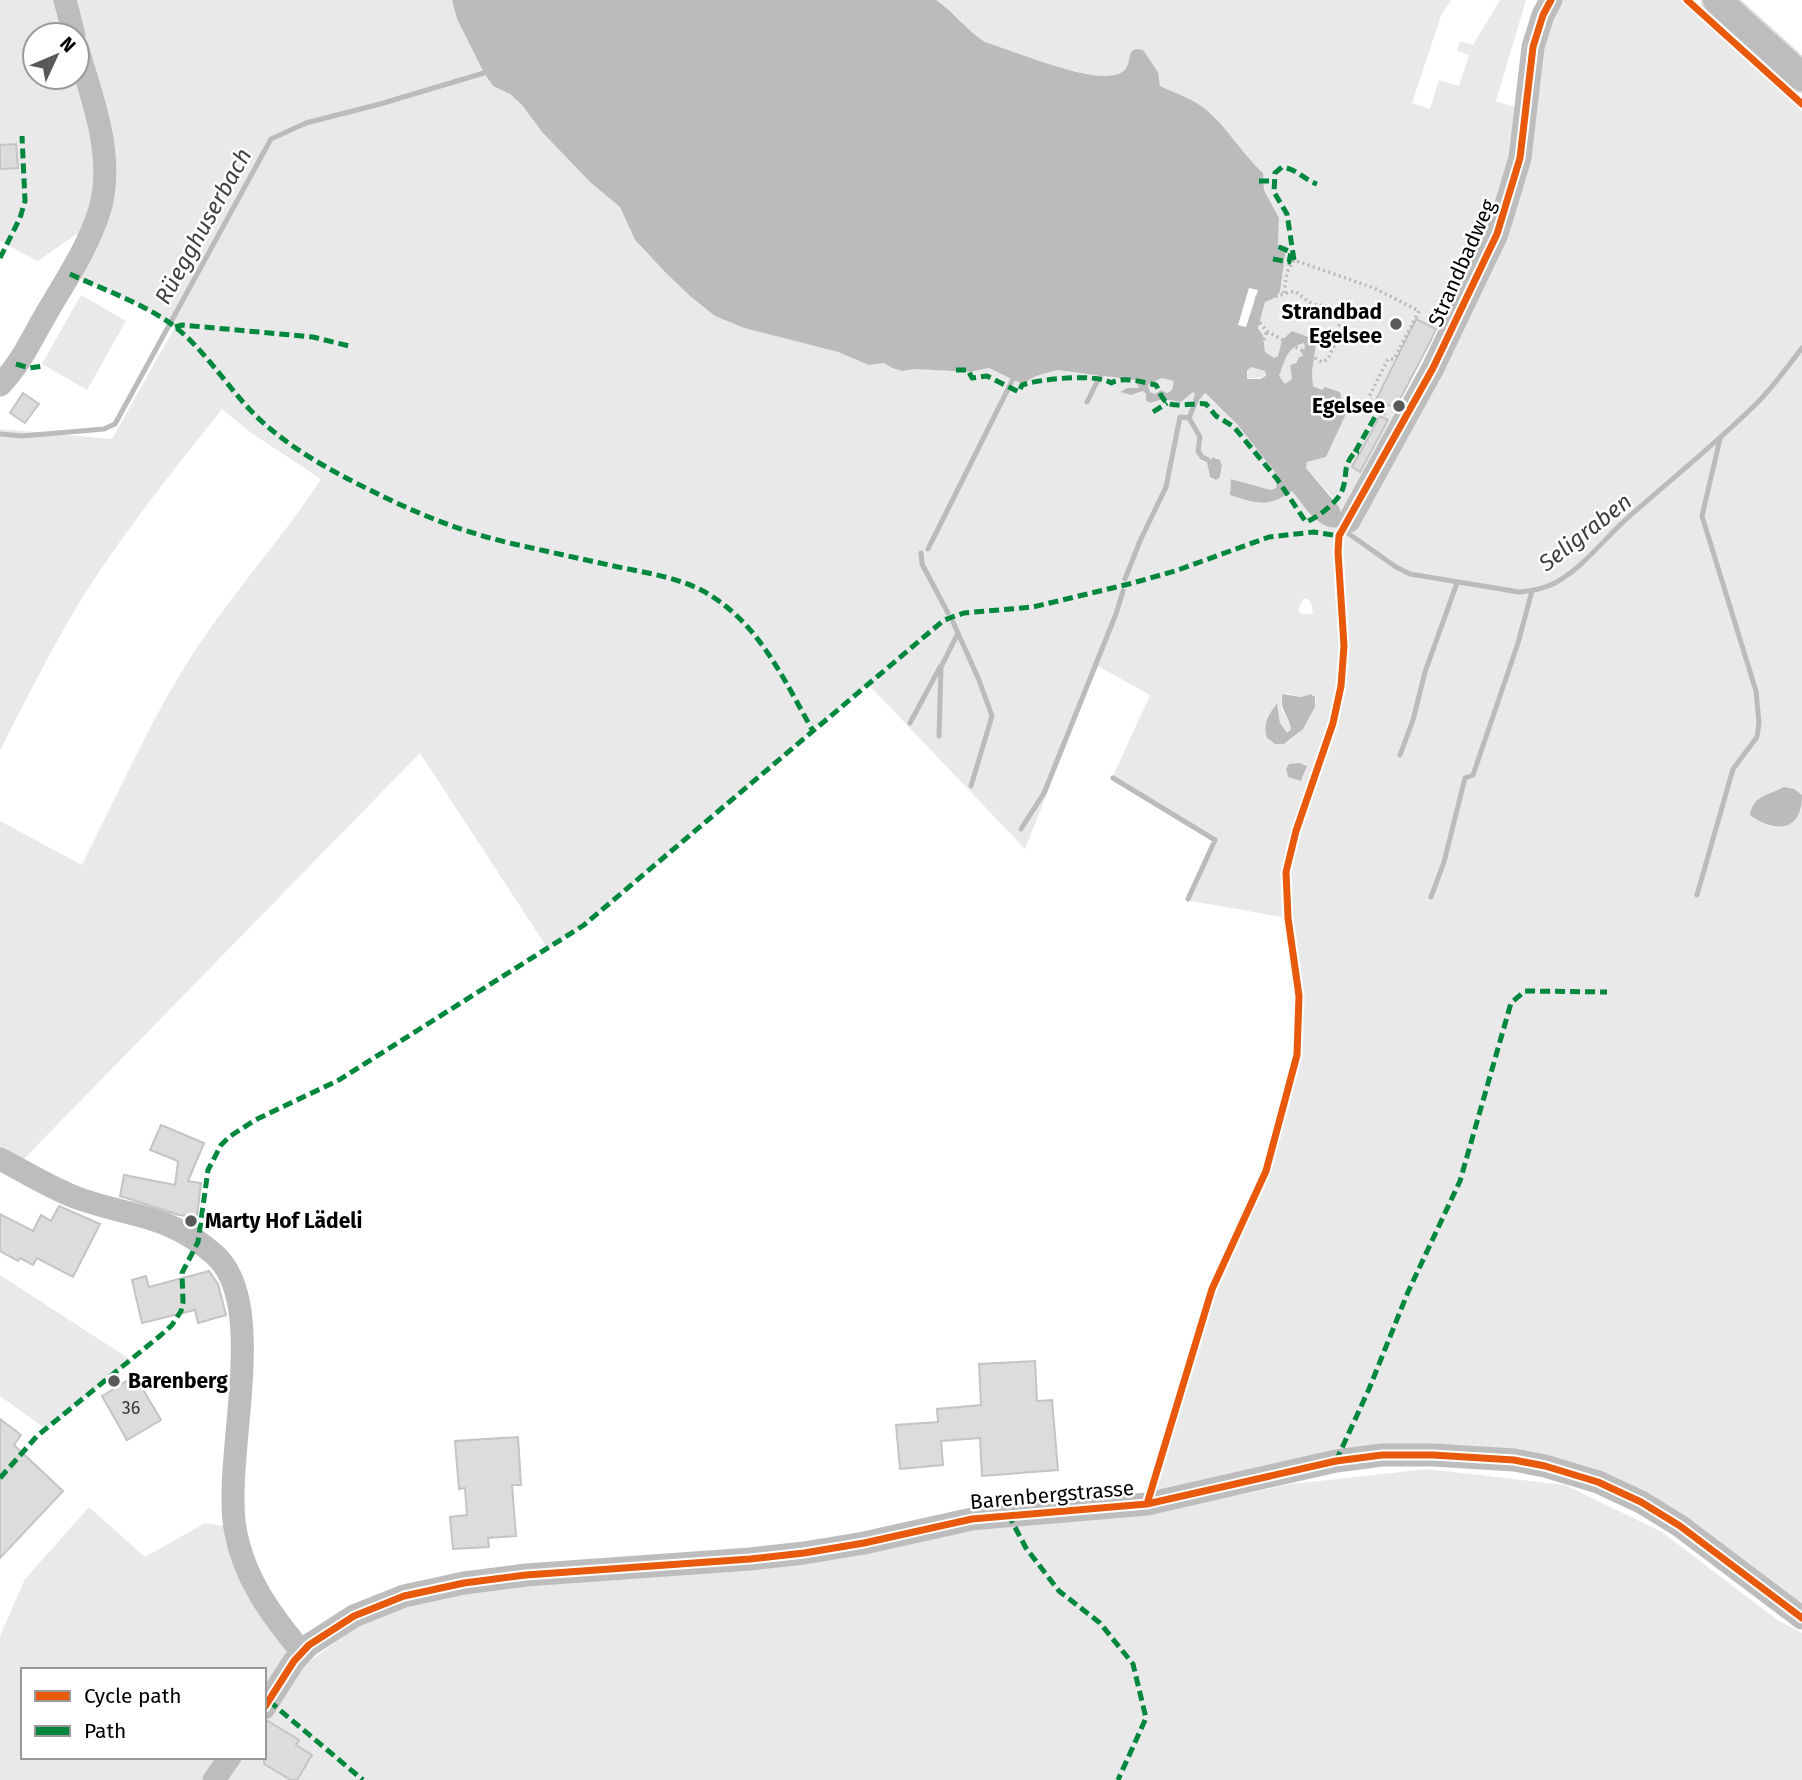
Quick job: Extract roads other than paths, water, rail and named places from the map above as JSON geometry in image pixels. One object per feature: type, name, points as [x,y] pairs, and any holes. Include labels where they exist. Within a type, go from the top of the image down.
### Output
[{"type":"main road","points":[[1717,0],[1802,77]]},
{"type":"street","points":[[65,0],[70,21]]},
{"type":"street","name":"Strandbadweg","points":[[1349,521],[1404,423],[1467,300],[1497,234],[1520,158],[1533,47],[1551,0]]},
{"type":"street","points":[[0,385],[16,365],[78,260],[100,209],[104,183],[102,143],[90,91]]},
{"type":"street","points":[[0,1158],[74,1197],[167,1224],[208,1250],[231,1274],[239,1300],[243,1336],[232,1488],[235,1528],[242,1556],[254,1585],[272,1615],[302,1652]]},
{"type":"street","name":"Barenbergstrasse","points":[[266,1705],[302,1652],[333,1629],[376,1606],[404,1596],[464,1583],[526,1575],[804,1553],[972,1519],[1147,1504],[1336,1461],[1382,1455],[1514,1460],[1598,1482],[1641,1502],[1679,1526],[1802,1618]]},
{"type":"street","points":[[214,1780],[229,1759]]},
{"type":"waterway","name":"Rüegghuserbach","points":[[0,434],[22,436],[104,429],[115,424],[271,139],[306,123],[484,73]]},
{"type":"waterway","name":"Seligraben","points":[[1342,529],[1410,574],[1519,592],[1551,585],[1582,563],[1622,523],[1742,418],[1770,389],[1802,348]]},
{"type":"waterway","points":[[1087,402],[1100,376]]},
{"type":"waterway","points":[[928,549],[1013,379]]},
{"type":"waterway","points":[[1189,418],[1196,401]]},
{"type":"waterway","points":[[1125,579],[1166,487],[1180,417],[1189,418]]},
{"type":"waterway","points":[[1189,418],[1200,437],[1198,451],[1208,460]]},
{"type":"waterway","points":[[1697,895],[1733,769],[1757,737],[1759,723],[1756,691],[1702,516],[1720,439]]},
{"type":"waterway","points":[[921,553],[922,564],[948,613]]},
{"type":"waterway","points":[[1400,755],[1413,720],[1425,672],[1457,583]]},
{"type":"waterway","points":[[1021,829],[1044,793],[1123,591]]},
{"type":"waterway","points":[[1431,897],[1444,862],[1465,778],[1473,775],[1518,643],[1532,591]]},
{"type":"waterway","points":[[953,622],[992,716],[971,786]]},
{"type":"waterway","points":[[939,736],[941,667],[958,633]]},
{"type":"waterway","points":[[910,723],[940,667]]},
{"type":"waterway","points":[[1113,778],[1215,840],[1188,899]]},
{"type":"place","name":"Strandbad Egelsee","points":[[1396,324]]},
{"type":"place","name":"Egelsee","points":[[1399,406]]},
{"type":"place","name":"Marty Hof Lädeli","points":[[191,1221]]},
{"type":"place","name":"Barenberg","points":[[114,1381]]}]
